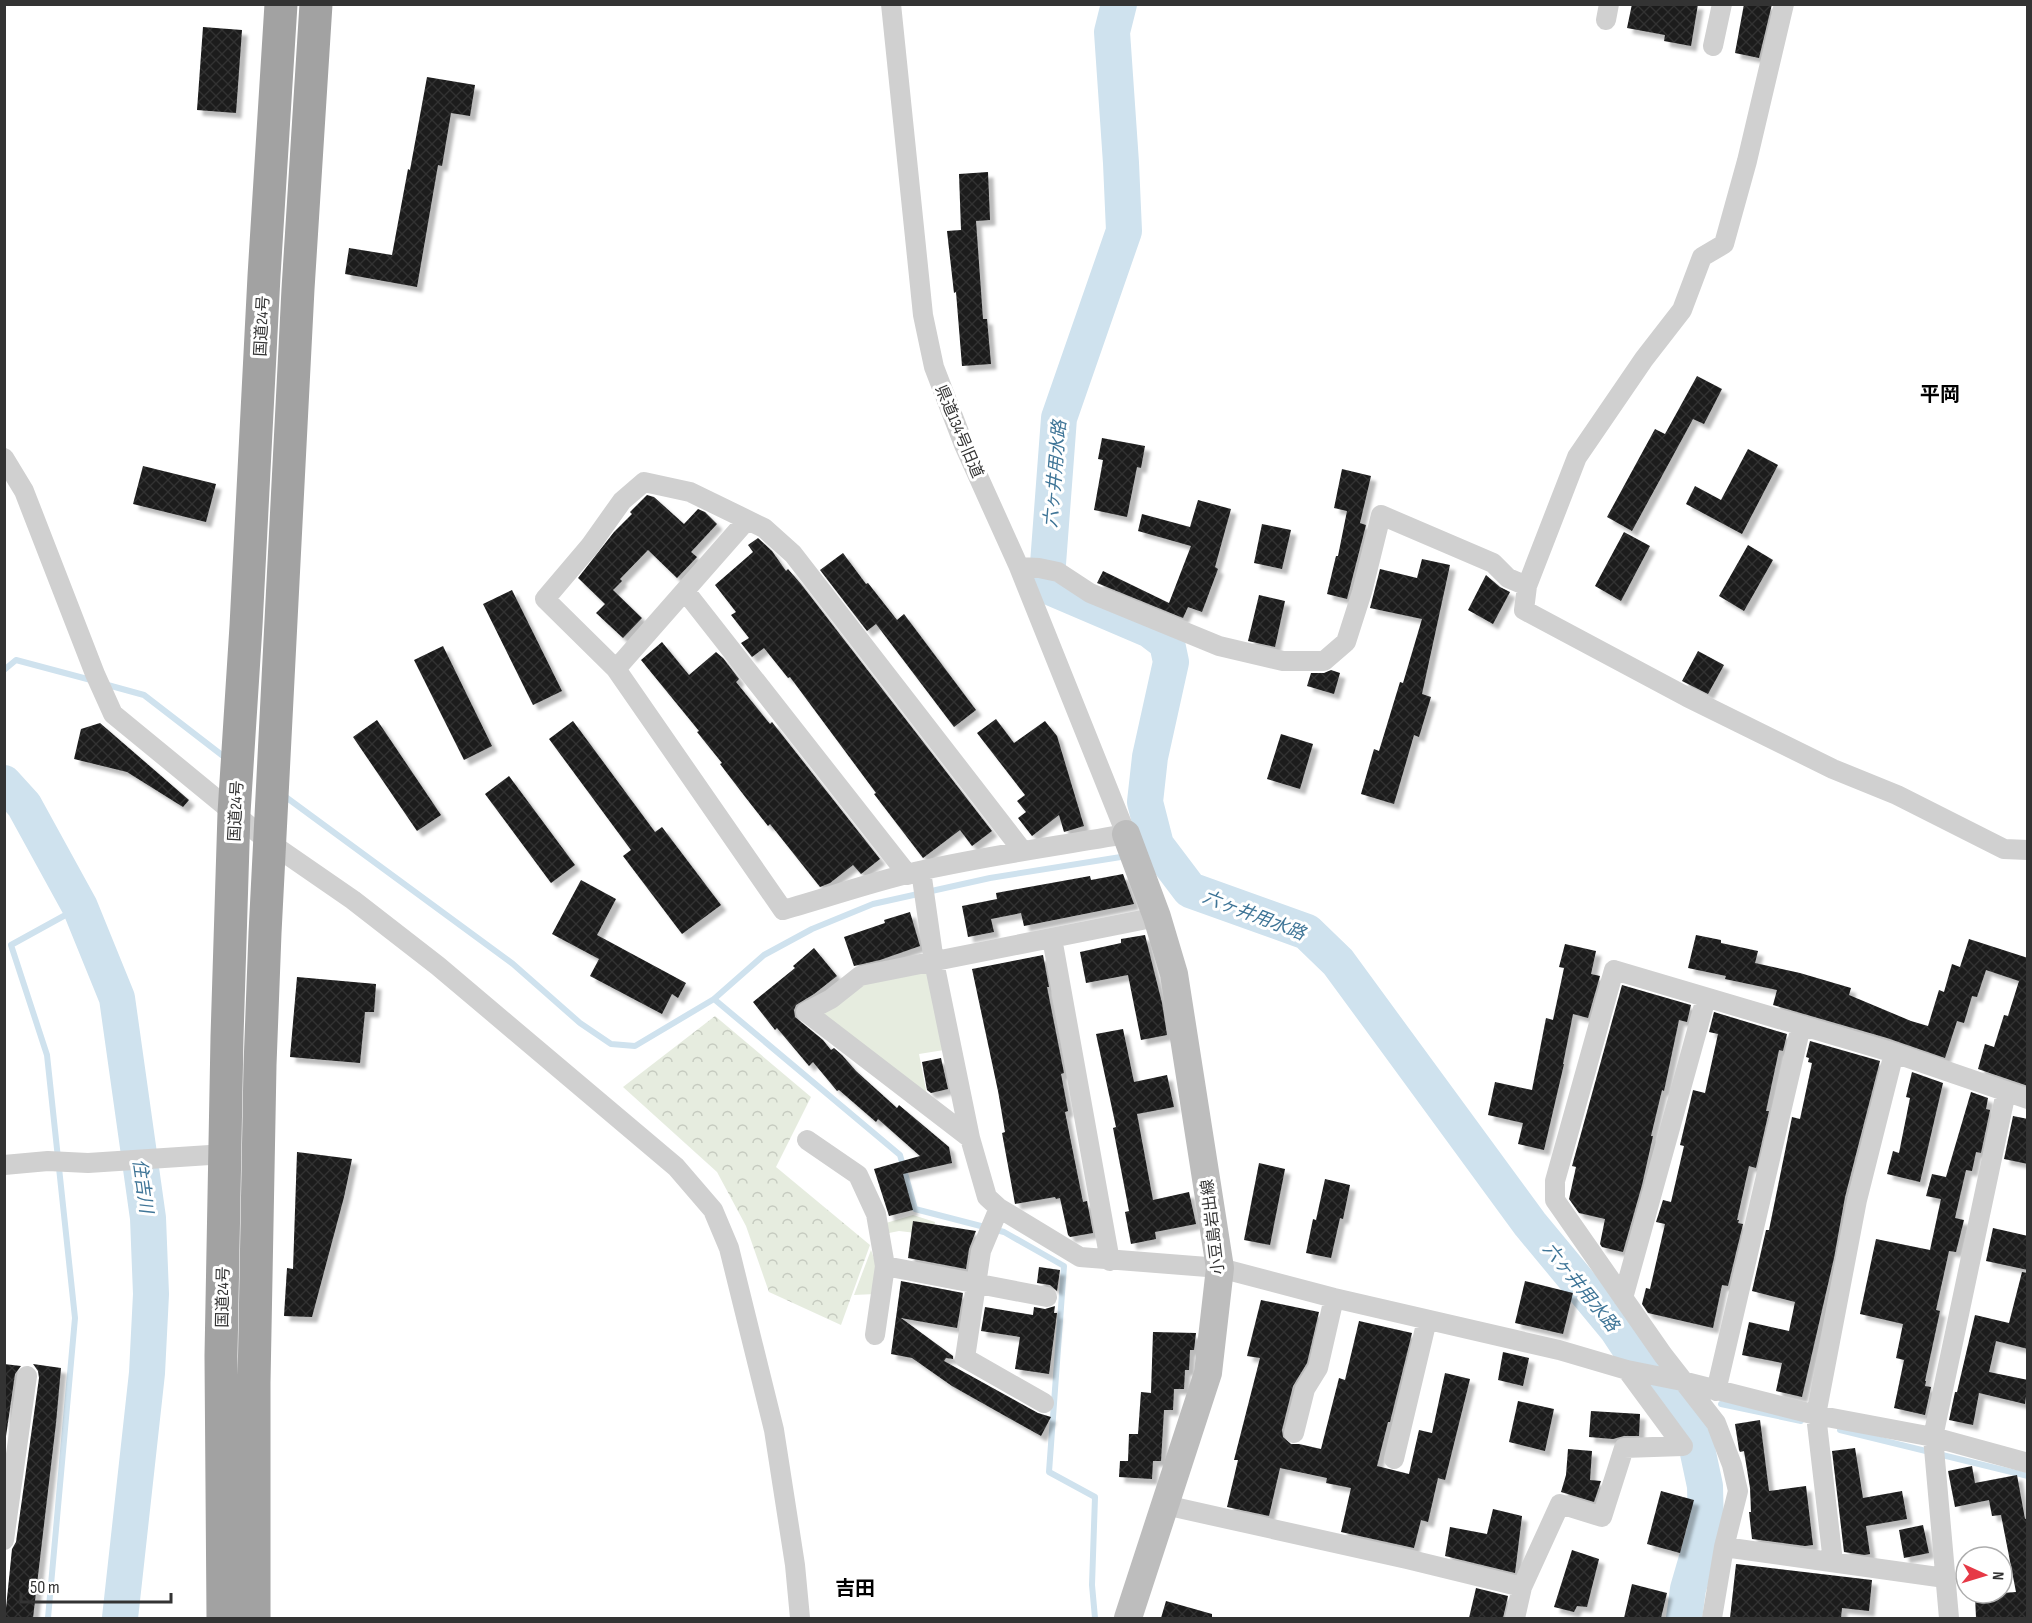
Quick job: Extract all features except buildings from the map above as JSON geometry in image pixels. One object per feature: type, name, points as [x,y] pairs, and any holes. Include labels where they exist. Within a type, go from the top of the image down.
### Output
[{"type":"highway","name":"国道24号","points":[[223,1618],[221,1356],[235,799],[281,4]]},
{"type":"highway","name":"国道24号","points":[[255,1618],[254,1383],[260,1065],[269,842],[298,289],[316,4]]},
{"type":"main road","name":"小豆島岩出線","points":[[1126,834],[1157,917],[1174,974],[1220,1268],[1208,1373],[1128,1618]]},
{"type":"street","name":"県道134号旧道","points":[[891,4],[923,315],[934,367],[964,445],[1019,567],[1126,834]]},
{"type":"street","points":[[1713,46],[1722,4]]},
{"type":"street","points":[[1784,4],[1747,161],[1724,244],[1702,257],[1682,310],[1644,358],[1577,457],[1527,586],[1524,610],[1687,698],[1833,769],[1897,795],[2004,849],[2028,850]]},
{"type":"street","points":[[4,458],[24,491],[95,674],[113,714],[235,799],[269,842],[353,900],[438,966],[676,1167],[713,1210],[729,1248],[774,1430],[795,1566],[800,1618]]},
{"type":"street","points":[[1022,850],[792,554],[764,528],[690,492],[644,482],[622,501],[590,546],[545,599],[616,669],[783,909],[1022,850],[1050,848],[1126,834]]},
{"type":"street","points":[[1019,567],[1058,572],[1090,593],[1219,646],[1283,661],[1324,661],[1346,642],[1382,515],[1492,563],[1508,578],[1527,586]]},
{"type":"street","points":[[616,669],[747,520]]},
{"type":"street","points":[[685,591],[917,876],[926,904],[934,962],[970,1138],[993,1222],[981,1251],[965,1358],[1044,1403]]},
{"type":"street","points":[[970,1138],[806,1012],[831,999],[860,976],[1157,917]]},
{"type":"street","points":[[1052,938],[1110,1261]]},
{"type":"street","points":[[1712,1618],[1724,1547],[1738,1491],[1732,1465],[1716,1423],[1682,1381],[1556,1200],[1555,1181],[1614,970],[1894,1053],[2028,1099]]},
{"type":"street","points":[[1623,1298],[1706,998]]},
{"type":"street","points":[[1716,1390],[1801,1026]]},
{"type":"street","points":[[1833,1562],[1816,1415],[1857,1200],[1894,1053]]},
{"type":"street","points":[[1949,1618],[1933,1437],[2006,1092]]},
{"type":"street","points":[[807,1140],[858,1175],[876,1214],[885,1266],[875,1335]]},
{"type":"street","points":[[4,1165],[48,1161],[87,1163],[225,1154]]},
{"type":"street","points":[[993,1222],[1080,1257],[1220,1268],[1334,1298],[1558,1350],[1627,1370],[1682,1381],[1816,1415],[1933,1437],[2027,1461]]},
{"type":"street","points":[[885,1266],[1047,1297]]},
{"type":"street","points":[[1294,1433],[1305,1389],[1318,1368],[1334,1298]]},
{"type":"street","points":[[1394,1459],[1427,1320]]},
{"type":"street","points":[[1515,1618],[1522,1587],[1560,1504],[1602,1517],[1624,1448],[1683,1446],[1627,1370]]},
{"type":"street","points":[[4,1540],[27,1376]]},
{"type":"street","points":[[1165,1506],[1407,1559],[1522,1587]]},
{"type":"street","points":[[1724,1547],[1945,1578]]},
{"type":"green space","points":[[922,971],[930,976],[944,1050],[919,1054],[928,1100],[822,1016],[824,1008],[864,983]]},
{"type":"green space","points":[[715,1016],[811,1097],[776,1167],[870,1245],[841,1325],[769,1292],[746,1226],[717,1172],[623,1087]]},
{"type":"green space","points":[[913,1215],[935,1222],[933,1235],[899,1231],[889,1233],[886,1223]]},
{"type":"green space","points":[[871,1250],[878,1270],[875,1294],[854,1295]]},
{"type":"waterway","name":"六ヶ井用水路","points":[[1119,4],[1112,32],[1124,231],[1059,418],[1047,577],[1054,589],[1150,630],[1167,643],[1171,662],[1150,757],[1145,802],[1156,845],[1190,890],[1307,932],[1338,962],[1530,1224],[1617,1329],[1662,1397],[1695,1439],[1705,1486],[1706,1527],[1688,1589],[1684,1618]]},
{"type":"waterway","points":[[4,670],[16,660],[91,680]]},
{"type":"waterway","points":[[104,684],[144,695],[227,759]]},
{"type":"waterway","name":"住吉川","points":[[4,783],[24,805],[80,907],[117,998],[148,1218],[151,1294],[147,1373],[120,1618]]},
{"type":"waterway","points":[[283,795],[513,964],[580,1023],[611,1044],[635,1046],[714,999],[764,955],[812,929],[873,904],[990,878],[1127,856]]},
{"type":"waterway","points":[[1140,854],[1160,850]]},
{"type":"waterway","points":[[48,1618],[75,1318],[47,1055],[11,945],[80,907]]},
{"type":"waterway","points":[[714,999],[900,1155],[915,1209],[1004,1232],[1064,1266],[1049,1472],[1095,1497],[1092,1585],[1095,1618]]},
{"type":"waterway","points":[[1721,1404],[1801,1421]]},
{"type":"waterway","points":[[1840,1430],[2028,1476]]},
{"type":"district","name":"平岡","points":[[1940,394]]},
{"type":"district","name":"吉田","points":[[855,1588]]}]
